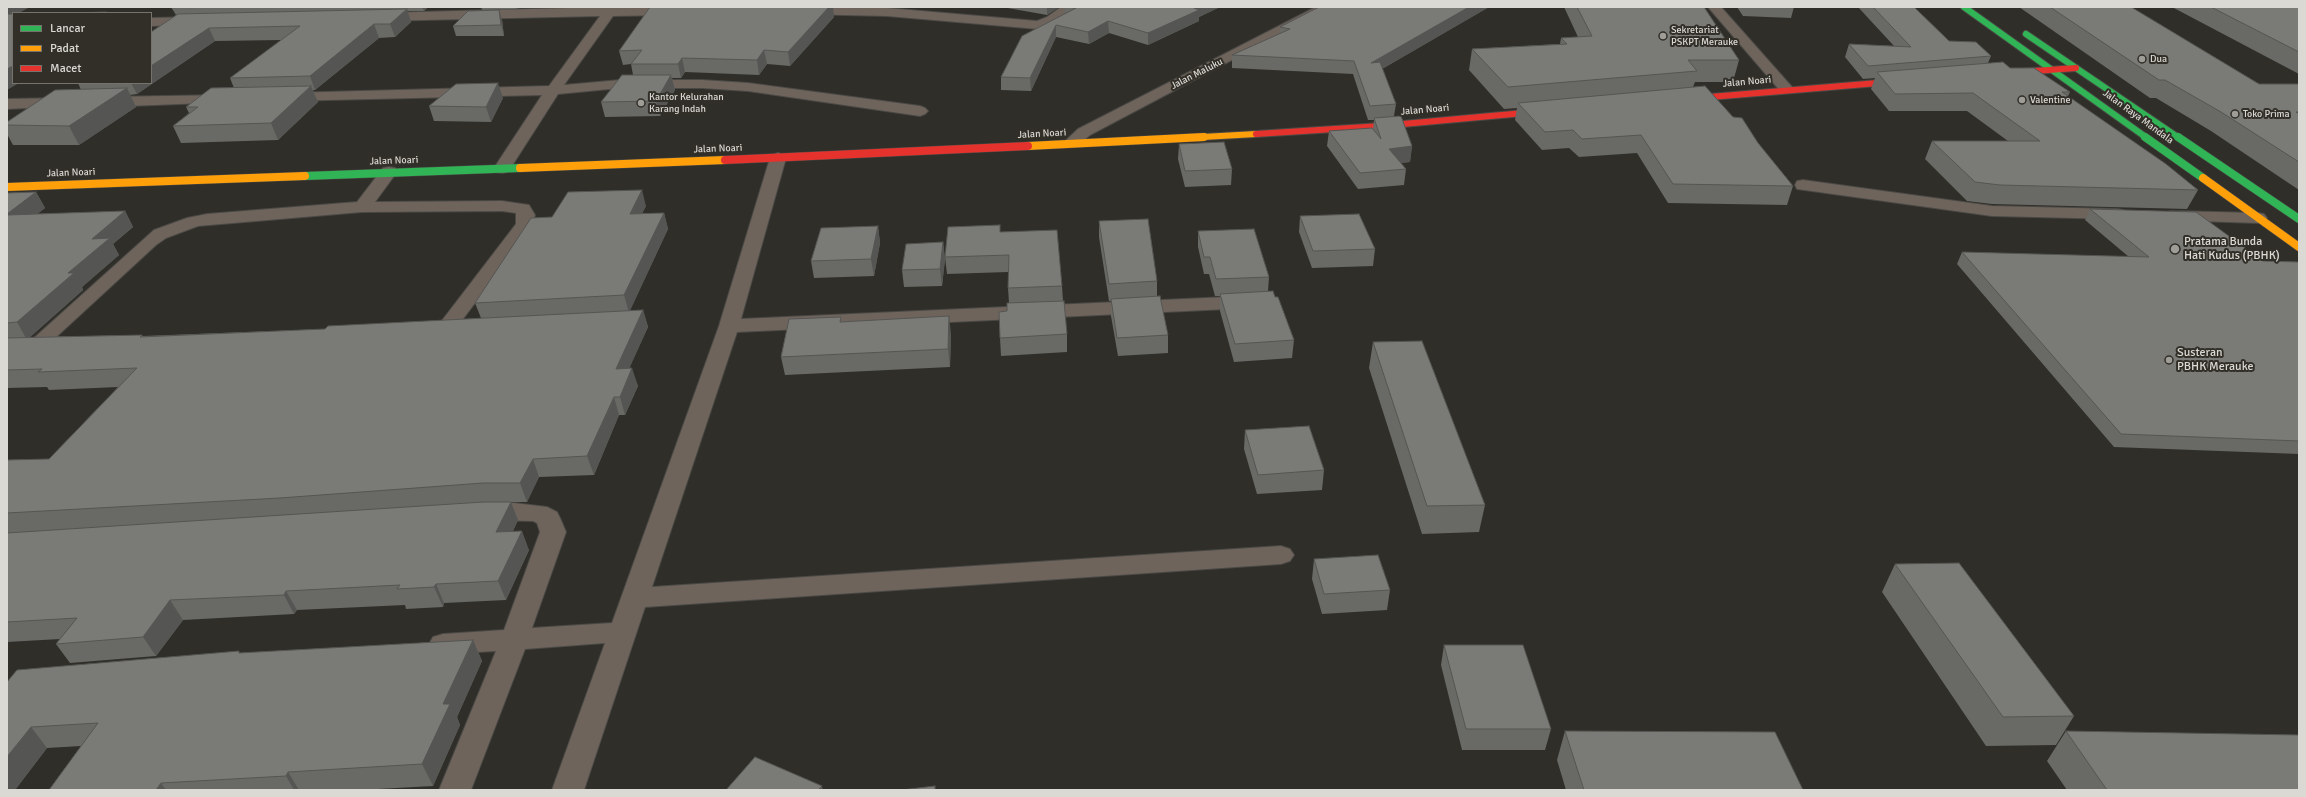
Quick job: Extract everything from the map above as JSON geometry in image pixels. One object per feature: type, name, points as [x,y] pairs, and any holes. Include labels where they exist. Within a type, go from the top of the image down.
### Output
[{"type":"main road","name":"Jalan Raya Mandala","points":[[1964,7],[2089,95],[2299,247]]},
{"type":"main road","name":"Jalan Raya Mandala","points":[[2019,29],[2298,218]]},
{"type":"main road","points":[[1994,74],[2076,68]]},
{"type":"main road","name":"Jalan Noari","points":[[1678,100],[1914,80]]},
{"type":"main road","name":"Jalan Noari","points":[[7,187],[778,158],[1070,144],[1381,126],[1555,110]]},
{"type":"street","points":[[788,10],[888,12],[1038,25],[1052,20],[1069,7]]},
{"type":"street","name":"Jalan Maluku","points":[[1070,144],[1084,132],[1326,7]]},
{"type":"street","points":[[1714,7],[1787,90]]},
{"type":"street","points":[[502,168],[553,90],[611,9]]},
{"type":"street","points":[[364,17],[611,9],[687,11]]},
{"type":"street","points":[[152,22],[206,21]]},
{"type":"street","points":[[268,98],[553,90],[620,84],[748,87],[920,110]]},
{"type":"street","points":[[7,104],[244,98]]},
{"type":"street","points":[[568,790],[729,326],[778,158]]},
{"type":"street","points":[[362,207],[389,172]]},
{"type":"street","points":[[1803,185],[1992,211],[2132,215]]},
{"type":"street","points":[[34,347],[150,241],[171,230],[207,219],[362,207],[502,206],[523,210],[526,215],[525,224],[436,331],[468,329]]},
{"type":"street","points":[[2153,215],[2258,218]]},
{"type":"street","points":[[729,326],[1268,301]]},
{"type":"street","points":[[14,348],[65,346]]},
{"type":"street","points":[[455,790],[515,638],[553,532],[545,515],[525,511],[460,514]]},
{"type":"street","points":[[635,598],[1281,555]]},
{"type":"street","points":[[420,646],[515,638],[622,632]]},
{"type":"building","points":[[650,7],[829,7],[788,52],[764,50],[757,60],[682,58],[678,64],[631,64],[642,50],[619,51]]},
{"type":"building","points":[[1067,7],[1197,7],[1194,8],[1199,10],[1148,33],[1108,21],[1088,32],[1056,25],[1030,78],[1001,77],[1022,36],[1076,8]]},
{"type":"building","points":[[1319,7],[1469,7],[1371,63],[1380,62],[1396,104],[1370,106],[1354,61],[1232,55],[1290,29],[1280,27]]},
{"type":"building","points":[[1577,7],[1704,7],[1739,60],[1688,60],[1697,71],[1508,87],[1472,49],[1567,44],[1561,38],[1592,36]]},
{"type":"building","points":[[1873,7],[1914,7],[1949,41],[1976,42],[1991,56],[1868,66],[1849,44],[1911,47]]},
{"type":"building","points":[[2050,7],[2131,7],[2259,84],[2299,84],[2299,112],[2296,112],[2299,114],[2299,162],[2221,112],[2165,80],[2159,80]]},
{"type":"building","points":[[2211,7],[2299,7],[2299,52]]},
{"type":"building","points":[[407,9],[390,24],[374,24],[310,76],[230,78],[300,26],[209,28],[152,65],[152,31],[178,14]]},
{"type":"building","points":[[499,10],[501,25],[453,26],[468,11]]},
{"type":"building","points":[[7,14],[12,14],[12,66],[7,69]]},
{"type":"building","points":[[2003,62],[2010,68],[2034,68],[2070,92],[2062,92],[2166,164],[2198,190],[2000,185],[1975,182],[1932,141],[2040,141],[1973,93],[1895,94],[1877,72]]},
{"type":"building","points":[[622,75],[671,75],[656,101],[601,102]]},
{"type":"building","points":[[498,83],[486,107],[429,106],[456,84]]},
{"type":"building","points":[[311,86],[271,123],[173,126],[198,107],[186,107],[211,88]]},
{"type":"building","points":[[1705,86],[1733,117],[1742,118],[1758,143],[1793,186],[1673,184],[1641,135],[1582,139],[1573,130],[1545,132],[1518,103]]},
{"type":"building","points":[[127,88],[69,126],[7,125],[7,122],[55,90]]},
{"type":"building","points":[[1401,116],[1412,146],[1389,149],[1406,169],[1360,173],[1329,131],[1372,128],[1381,139],[1374,118]]},
{"type":"building","points":[[1224,142],[1232,169],[1185,171],[1179,144]]},
{"type":"building","points":[[642,190],[630,214],[664,213],[624,295],[475,303],[531,218],[552,217],[568,192]]},
{"type":"building","points":[[36,192],[7,214],[7,193]]},
{"type":"building","name":"Susteran PBHK Merauke","points":[[2090,209],[2196,212],[2263,261],[2299,262],[2299,441],[2121,434],[1962,252],[2149,257]]},
{"type":"building","points":[[125,211],[92,239],[110,238],[68,273],[74,273],[17,322],[7,323],[7,215]]},
{"type":"building","points":[[1359,214],[1375,249],[1313,251],[1300,216]]},
{"type":"building","points":[[1148,219],[1157,281],[1109,284],[1099,221]]},
{"type":"building","points":[[1000,225],[1000,232],[1057,230],[1062,286],[1008,288],[1009,255],[945,257],[948,227]]},
{"type":"building","points":[[878,226],[871,259],[811,261],[821,228]]},
{"type":"building","points":[[1254,229],[1269,277],[1216,279],[1210,257],[1204,257],[1198,231]]},
{"type":"building","points":[[943,242],[940,269],[902,270],[906,244]]},
{"type":"building","points":[[1273,291],[1275,297],[1278,297],[1294,340],[1235,344],[1220,294]]},
{"type":"building","points":[[1160,296],[1168,335],[1117,338],[1111,299]]},
{"type":"building","points":[[1064,301],[1067,334],[1000,338],[999,312],[1007,311],[1007,303]]},
{"type":"building","points":[[643,310],[616,369],[632,368],[620,397],[614,397],[587,456],[533,459],[520,483],[483,483],[280,498],[7,513],[7,460],[49,459],[137,368],[38,372],[42,369],[7,370],[7,338],[142,335],[140,337],[325,329],[328,326]]},
{"type":"building","points":[[949,316],[948,349],[781,357],[789,319],[841,317],[840,322]]},
{"type":"building","points":[[1422,341],[1485,505],[1427,506],[1373,342]]},
{"type":"building","points":[[1309,426],[1324,470],[1258,475],[1245,430]]},
{"type":"building","points":[[483,502],[511,502],[496,532],[522,531],[498,581],[436,584],[434,587],[397,589],[400,585],[286,591],[284,595],[170,600],[143,637],[56,644],[77,618],[7,622],[7,533]]},
{"type":"building","points":[[1378,555],[1390,590],[1324,594],[1314,559]]},
{"type":"building","points":[[1959,563],[2074,716],[2003,717],[1895,564]]},
{"type":"building","points":[[473,640],[443,704],[450,704],[422,764],[288,772],[286,776],[161,783],[156,790],[49,790],[98,723],[31,727],[7,757],[7,682],[17,670],[239,651],[239,653]]},
{"type":"building","points":[[1444,645],[1523,645],[1551,729],[1466,729]]},
{"type":"building","points":[[1565,731],[1775,732],[1803,790],[1584,790]]},
{"type":"building","points":[[2066,731],[2299,735],[2299,790],[2107,790]]},
{"type":"building","points":[[755,757],[822,786],[818,790],[726,790]]},
{"type":"building","points":[[935,786],[935,790],[901,790]]},
{"type":"traffic: fast","points":[[1964,7],[2203,178]]},
{"type":"traffic: fast","points":[[2026,34],[2299,219]]},
{"type":"traffic: fast","points":[[305,176],[520,168]]},
{"type":"traffic: slow","points":[[1028,146],[1256,134]]},
{"type":"traffic: slow","points":[[520,168],[725,160]]},
{"type":"traffic: slow","points":[[7,187],[305,176]]},
{"type":"traffic: slow","points":[[2203,178],[2299,247]]},
{"type":"traffic: jam","points":[[2007,73],[2076,68]]},
{"type":"traffic: jam","points":[[1686,99],[1902,81]]},
{"type":"traffic: jam","points":[[1256,134],[1381,126],[1546,111]]},
{"type":"traffic: jam","points":[[725,160],[1028,146]]},
{"type":"place","name":"Sekretariat PSKPT Merauke","points":[[1663,36]]},
{"type":"place","name":"Dua","points":[[2142,59]]},
{"type":"place","name":"Valentine","points":[[2022,100]]},
{"type":"place","name":"Kantor Kelurahan Karang Indah","points":[[641,103]]},
{"type":"place","name":"Toko Prima","points":[[2235,114]]},
{"type":"place","name":"Pratama Bunda Hati Kudus (PBHK)","points":[[2175,249]]},
{"type":"place","name":"Susteran PBHK Merauke","points":[[2169,360]]}]
